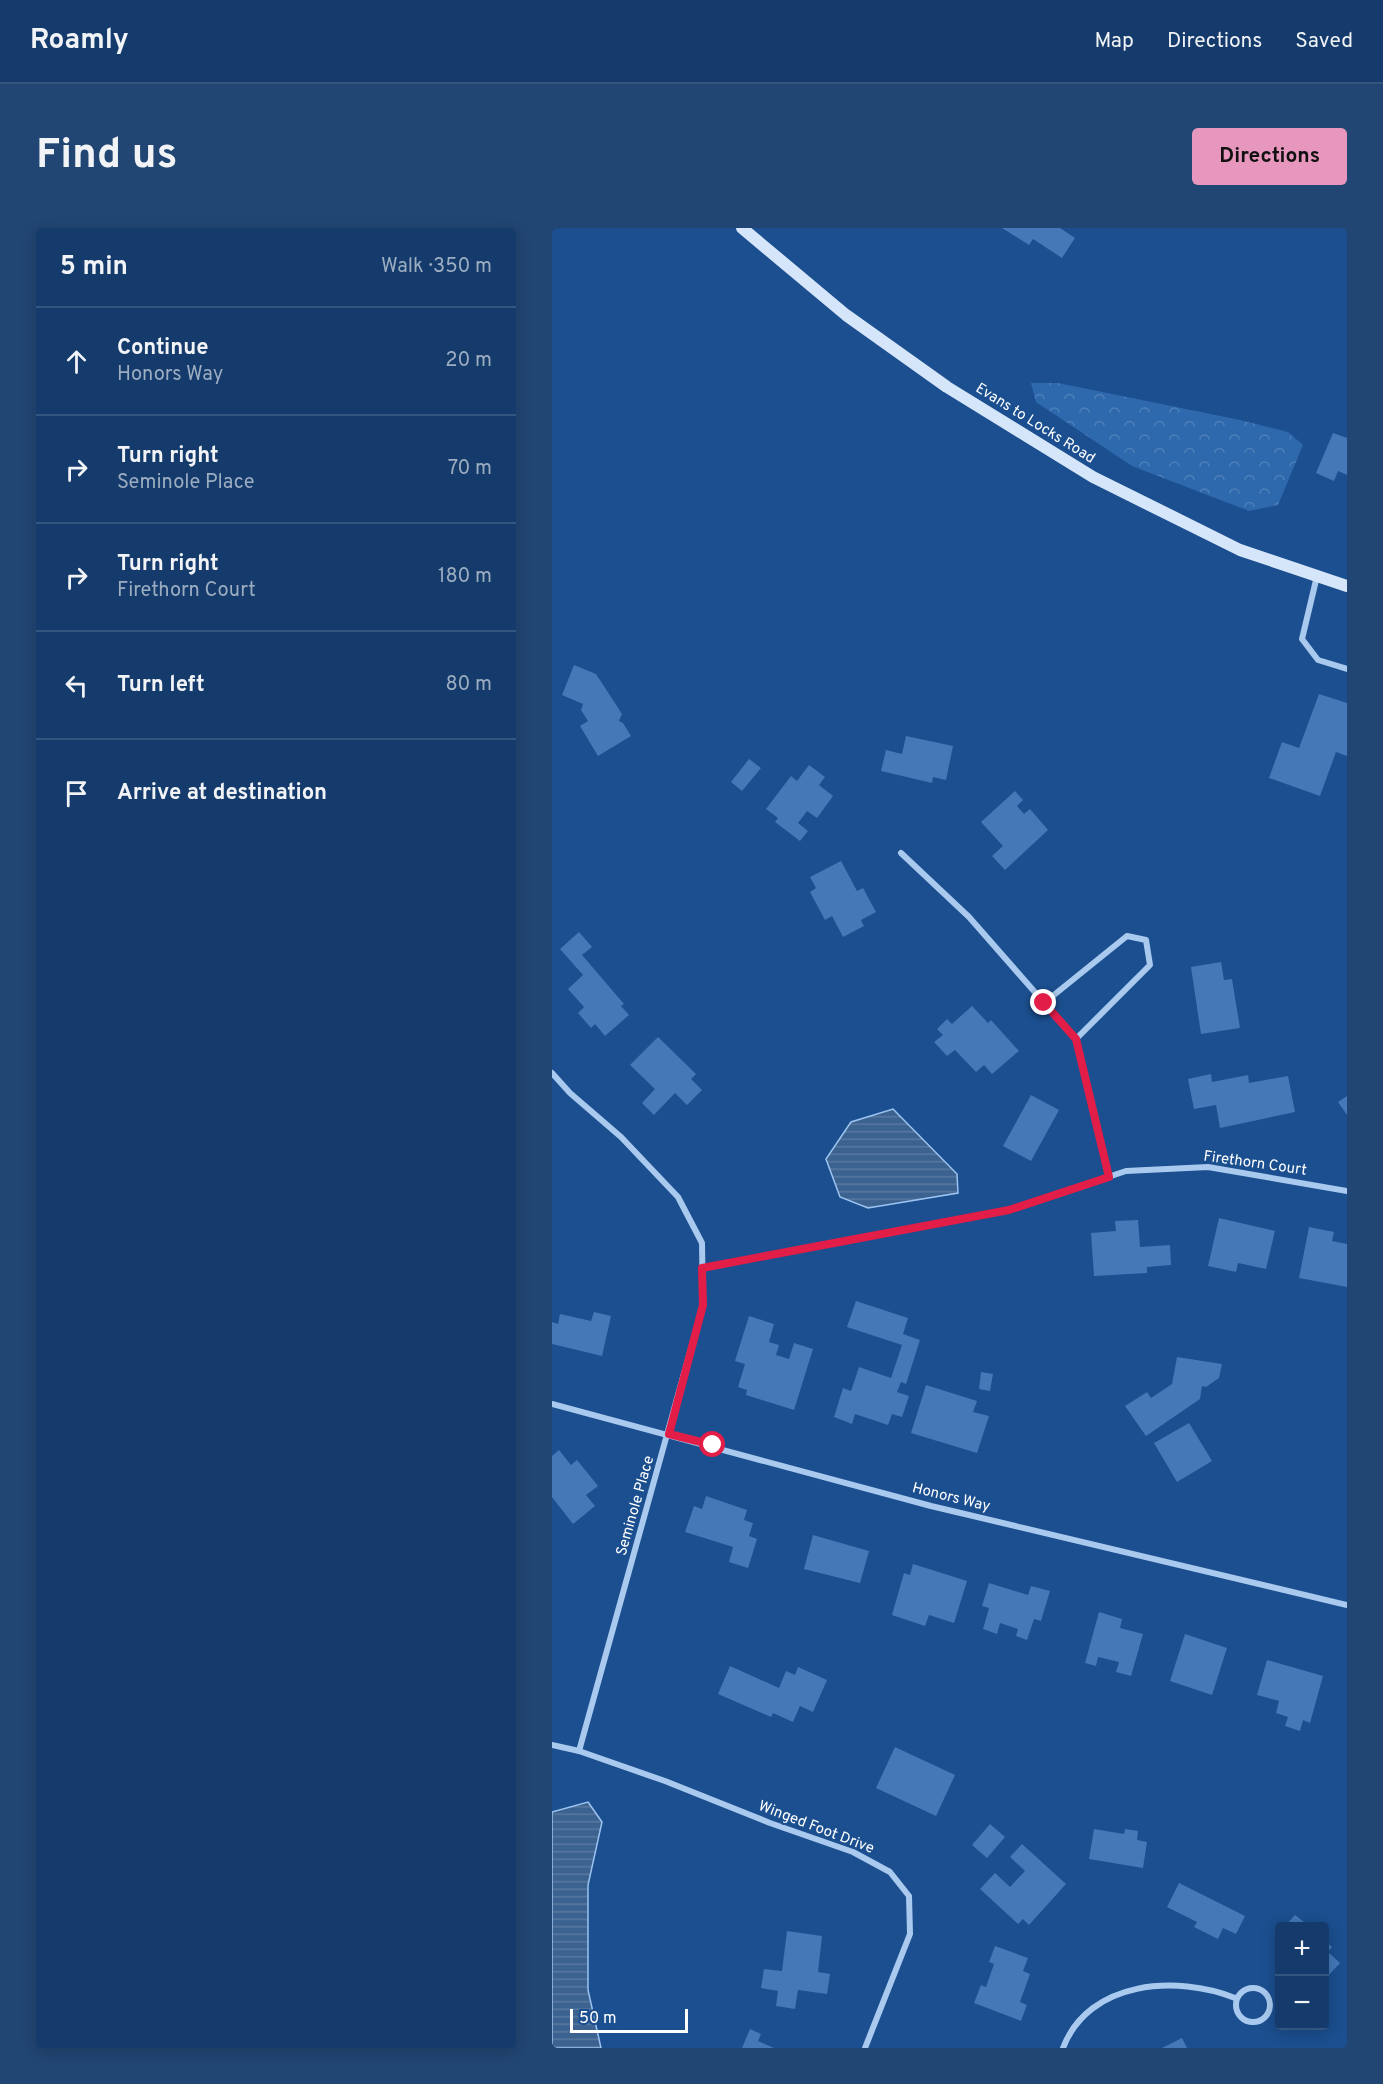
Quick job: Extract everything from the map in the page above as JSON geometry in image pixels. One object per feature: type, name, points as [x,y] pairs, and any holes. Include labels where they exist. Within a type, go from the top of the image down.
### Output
[{"type":"street","name":"Evans to Locks Road","points":[[742,228],[846,315],[937,380],[1093,477],[1240,550],[1347,586]]},
{"type":"street","points":[[1317,576],[1302,639],[1318,660],[1347,669]]},
{"type":"street","points":[[901,853],[969,917],[1076,1039],[1109,1177]]},
{"type":"street","points":[[1044,1003],[1127,936],[1146,940],[1150,964],[1076,1039]]},
{"type":"street","name":"Seminole Place","points":[[552,1073],[570,1093],[621,1137],[678,1197],[702,1243],[703,1305],[669,1434],[579,1750]]},
{"type":"street","name":"Firethorn Court","points":[[702,1268],[1009,1210],[1126,1171],[1208,1167],[1347,1191]]},
{"type":"street","name":"Honors Way","points":[[552,1404],[931,1506],[1347,1605]]},
{"type":"street","name":"Winged Foot Drive","points":[[552,1745],[579,1750],[853,1852],[890,1872],[909,1896],[910,1934],[865,2048]]},
{"type":"street","points":[[1063,2048],[1089,2009],[1122,1991],[1157,1986],[1212,1989],[1235,1998]]},
{"type":"street","points":[[1248,1987],[1262,1988],[1269,1995],[1270,2011],[1259,2022],[1244,2021],[1235,2010],[1235,1998],[1248,1987]]},
{"type":"green space","points":[[1031,383],[1058,383],[1240,420],[1288,432],[1303,445],[1278,505],[1249,511],[1132,466],[1036,402]]},
{"type":"shaded area","points":[[893,1109],[957,1174],[958,1193],[868,1208],[840,1197],[826,1159],[851,1122]]},
{"type":"shaded area","points":[[588,1802],[602,1822],[588,1885],[588,1990],[601,2048],[552,2048],[552,1812]]},
{"type":"building","points":[[1002,228],[1060,228],[1075,238],[1062,258],[1033,239],[1029,245]]},
{"type":"building","points":[[1333,433],[1347,438],[1347,475],[1338,471],[1334,481],[1316,473]]},
{"type":"building","points":[[574,665],[596,674],[622,714],[619,721],[623,723],[631,736],[598,756],[580,726],[588,721],[581,710],[583,704],[562,695]]},
{"type":"building","points":[[1319,694],[1347,703],[1347,756],[1336,752],[1320,796],[1269,778],[1282,742],[1299,748]]},
{"type":"building","points":[[906,736],[953,746],[946,780],[933,777],[932,783],[881,771],[886,750],[902,754]]},
{"type":"building","points":[[749,759],[761,768],[742,791],[731,782]]},
{"type":"building","points":[[809,765],[825,777],[819,785],[833,796],[817,818],[807,811],[798,823],[808,831],[800,841],[775,822],[778,818],[766,809],[791,776],[797,781]]},
{"type":"building","points":[[1015,791],[1023,800],[1017,806],[1024,814],[1030,809],[1048,830],[1005,870],[992,856],[1003,846],[981,822]]},
{"type":"building","points":[[841,861],[857,891],[863,888],[876,912],[861,920],[864,926],[843,937],[832,916],[825,920],[810,892],[816,888],[810,877]]},
{"type":"building","points":[[579,932],[592,947],[582,955],[624,1004],[621,1006],[629,1015],[605,1036],[595,1024],[591,1028],[578,1013],[584,1007],[568,989],[583,975],[560,949]]},
{"type":"building","points":[[1221,962],[1224,980],[1232,979],[1240,1028],[1201,1034],[1191,967]]},
{"type":"building","points":[[972,1006],[988,1023],[991,1020],[1019,1051],[992,1074],[984,1065],[976,1072],[955,1050],[947,1056],[934,1042],[943,1035],[937,1029],[947,1019],[952,1024]]},
{"type":"building","points":[[658,1037],[696,1074],[691,1079],[702,1090],[687,1105],[675,1093],[654,1115],[642,1103],[655,1089],[630,1065]]},
{"type":"building","points":[[1211,1074],[1212,1082],[1248,1075],[1249,1083],[1288,1076],[1295,1112],[1220,1128],[1216,1105],[1194,1109],[1188,1079]]},
{"type":"building","points":[[1031,1095],[1059,1110],[1031,1161],[1003,1146]]},
{"type":"building","points":[[1347,1096],[1347,1115],[1338,1102]]},
{"type":"building","points":[[1219,1218],[1275,1231],[1266,1269],[1238,1263],[1236,1272],[1208,1266]]},
{"type":"building","points":[[1138,1220],[1140,1247],[1170,1245],[1171,1265],[1147,1267],[1147,1273],[1094,1276],[1091,1233],[1116,1231],[1115,1221]]},
{"type":"building","points":[[1309,1227],[1334,1232],[1332,1241],[1347,1244],[1347,1287],[1299,1278]]},
{"type":"building","points":[[856,1301],[908,1318],[903,1334],[920,1340],[906,1384],[901,1382],[897,1392],[909,1396],[902,1417],[892,1414],[888,1425],[855,1414],[852,1424],[834,1417],[843,1388],[851,1391],[859,1367],[891,1378],[902,1345],[847,1327]]},
{"type":"building","points":[[594,1312],[611,1316],[602,1356],[552,1344],[552,1322],[558,1324],[560,1314],[591,1321]]},
{"type":"building","points":[[749,1316],[774,1324],[769,1342],[779,1345],[776,1355],[789,1359],[794,1343],[813,1349],[794,1410],[746,1395],[747,1390],[738,1387],[745,1364],[735,1361]]},
{"type":"building","points":[[1177,1357],[1222,1364],[1219,1378],[1206,1387],[1202,1386],[1200,1399],[1146,1436],[1125,1406],[1147,1392],[1151,1398],[1172,1384]]},
{"type":"building","points":[[981,1372],[993,1374],[990,1391],[979,1389]]},
{"type":"building","points":[[926,1385],[977,1401],[973,1412],[989,1416],[977,1453],[911,1433]]},
{"type":"building","points":[[1189,1423],[1212,1461],[1177,1482],[1154,1443]]},
{"type":"building","points":[[559,1450],[571,1465],[577,1460],[598,1486],[586,1495],[595,1506],[573,1524],[552,1497],[552,1456]]},
{"type":"building","points":[[706,1496],[747,1510],[744,1520],[753,1523],[749,1536],[757,1539],[748,1568],[729,1562],[733,1547],[685,1532],[694,1506],[702,1509]]},
{"type":"building","points":[[813,1535],[869,1551],[860,1583],[804,1569]]},
{"type":"building","points":[[913,1564],[967,1581],[954,1623],[929,1615],[925,1626],[892,1615],[904,1573],[910,1575]]},
{"type":"building","points":[[989,1583],[1028,1595],[1031,1586],[1050,1591],[1041,1621],[1034,1619],[1027,1640],[1016,1636],[1018,1629],[1000,1623],[997,1634],[983,1629],[989,1608],[982,1606]]},
{"type":"building","points":[[1099,1612],[1122,1619],[1120,1628],[1143,1634],[1131,1676],[1116,1672],[1119,1662],[1098,1657],[1096,1666],[1085,1663]]},
{"type":"building","points":[[1185,1634],[1227,1648],[1212,1695],[1170,1681]]},
{"type":"building","points":[[1267,1660],[1323,1676],[1310,1723],[1303,1720],[1300,1731],[1285,1726],[1288,1717],[1276,1713],[1279,1701],[1257,1695]]},
{"type":"building","points":[[730,1666],[779,1688],[786,1671],[795,1675],[798,1667],[827,1680],[813,1712],[800,1706],[793,1722],[773,1713],[771,1717],[718,1694]]},
{"type":"building","points":[[895,1747],[955,1775],[936,1816],[876,1788]]},
{"type":"building","points":[[990,1824],[1005,1837],[987,1858],[972,1845]]},
{"type":"building","points":[[1094,1829],[1124,1834],[1125,1829],[1138,1831],[1137,1840],[1147,1842],[1143,1868],[1089,1859]]},
{"type":"building","points":[[1022,1844],[1066,1884],[1029,1925],[1023,1919],[1018,1924],[980,1889],[995,1873],[1010,1887],[1025,1871],[1010,1857]]},
{"type":"building","points":[[1179,1883],[1245,1916],[1236,1934],[1223,1928],[1218,1939],[1194,1927],[1197,1922],[1167,1907]]},
{"type":"building","points":[[1295,1915],[1304,1922],[1289,1922]]},
{"type":"building","points":[[787,1931],[822,1936],[818,1972],[830,1974],[827,1994],[798,1990],[795,2009],[776,2006],[778,1991],[761,1988],[764,1969],[782,1971]]},
{"type":"building","points":[[995,1946],[1028,1958],[1023,1971],[1030,1974],[1020,2002],[1027,2005],[1021,2021],[974,2003],[981,1985],[986,1987],[994,1964],[989,1962]]},
{"type":"building","points":[[1329,1953],[1340,1963],[1329,1975]]},
{"type":"building","points":[[750,2029],[761,2034],[758,2041],[774,2048],[742,2048]]},
{"type":"building","points":[[1182,2038],[1187,2048],[1162,2048]]},
{"type":"route","points":[[713,1445],[669,1434],[703,1305],[702,1268],[777,1256],[1009,1210],[1109,1177],[1076,1039],[1044,1003]]}]
